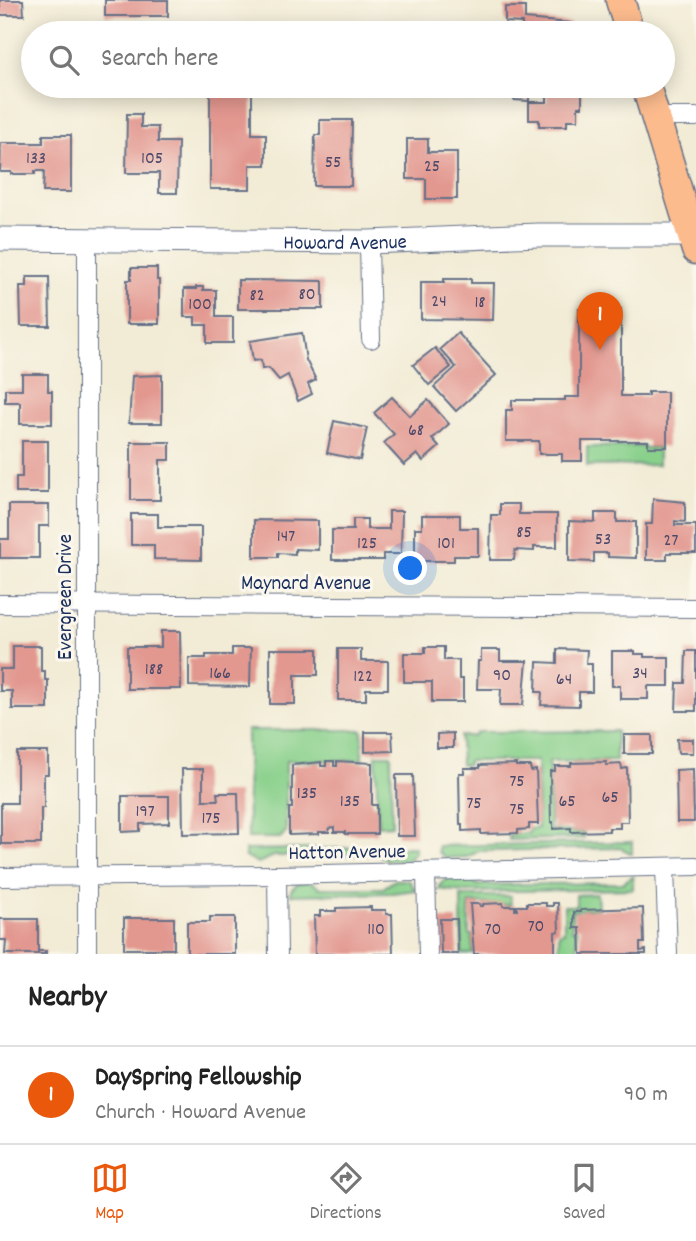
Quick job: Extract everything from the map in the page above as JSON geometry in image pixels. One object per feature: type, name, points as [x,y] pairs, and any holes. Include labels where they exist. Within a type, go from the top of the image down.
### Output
[{"type":"main road","points":[[620,0],[626,21]]},
{"type":"main road","points":[[650,98],[694,242]]},
{"type":"street","points":[[656,117],[696,117]]},
{"type":"street","name":"Howard Avenue","points":[[0,239],[369,242],[539,234],[694,242]]},
{"type":"street","name":"Evergreen Drive","points":[[87,240],[87,954]]},
{"type":"street","points":[[369,242],[371,339]]},
{"type":"street","name":"Maynard Avenue","points":[[0,604],[696,608]]},
{"type":"street","name":"Hatton Avenue","points":[[0,877],[277,875],[696,866]]},
{"type":"street","points":[[664,867],[668,954]]},
{"type":"street","points":[[426,872],[428,954]]},
{"type":"street","points":[[277,875],[278,954]]},
{"type":"green space","points":[[587,447],[658,448],[658,465],[587,466]]},
{"type":"green space","points":[[247,730],[362,730],[362,760],[286,761],[286,832],[280,838],[248,838]]},
{"type":"green space","points":[[616,731],[616,761],[549,762],[550,830],[584,833],[584,838],[509,840],[509,835],[529,833],[530,829],[538,828],[537,761],[468,761],[468,765],[461,765],[460,736],[473,736],[477,732]]},
{"type":"green space","points":[[376,755],[391,755],[392,825],[378,826]]},
{"type":"green space","points":[[632,842],[632,854],[621,848],[479,851],[467,857],[446,858],[438,852],[438,846]]},
{"type":"green space","points":[[415,847],[415,852],[408,860],[387,860],[377,854],[274,856],[258,863],[245,857],[245,850]]},
{"type":"green space","points":[[633,876],[633,889],[465,892],[439,889],[446,879],[466,879],[478,885],[622,883]]},
{"type":"green space","points":[[395,880],[408,880],[416,890],[291,895],[291,890],[298,883],[311,882],[320,888],[383,888]]},
{"type":"green space","points":[[597,894],[598,908],[572,911],[572,930],[577,930],[577,954],[559,954],[559,933],[564,932],[564,906],[576,906],[576,895]]},
{"type":"green space","points":[[461,896],[510,896],[511,905],[469,903],[469,935],[472,935],[473,954],[462,954]]},
{"type":"building","points":[[0,0],[23,0],[24,15],[0,15]]},
{"type":"building","points":[[105,0],[168,0],[168,16],[105,16]]},
{"type":"building","points":[[505,7],[525,7],[525,19],[548,21],[505,21]]},
{"type":"building","points":[[210,98],[252,98],[252,134],[266,134],[266,165],[250,165],[250,189],[210,189]]},
{"type":"building","points":[[514,98],[529,98],[529,101]]},
{"type":"building","points":[[547,98],[582,98],[582,107],[578,107],[578,120],[567,120],[567,126],[539,126],[539,120],[529,120],[529,102],[547,102]]},
{"type":"building","points":[[127,114],[141,114],[141,127],[158,127],[158,142],[178,142],[177,193],[159,193],[159,173],[126,173]]},
{"type":"building","points":[[320,120],[352,120],[351,186],[314,186],[315,135],[320,135]]},
{"type":"building","points":[[43,135],[71,135],[71,192],[43,192],[44,171],[35,171],[35,174],[0,172],[1,143],[43,143]]},
{"type":"building","points":[[407,139],[428,139],[428,152],[457,152],[457,199],[426,199],[426,179],[407,179]]},
{"type":"building","points":[[131,268],[157,268],[159,324],[127,324],[127,280],[131,280]]},
{"type":"building","points":[[27,277],[49,277],[50,326],[21,326],[20,286],[27,286]]},
{"type":"building","points":[[444,279],[471,279],[471,283],[494,283],[493,320],[421,319],[421,282],[444,282]]},
{"type":"building","points":[[238,280],[323,281],[323,309],[238,309]]},
{"type":"building","points":[[196,287],[216,290],[216,317],[233,317],[233,343],[207,343],[207,325],[195,325],[195,317],[184,317],[184,289]]},
{"type":"building","points":[[579,309],[621,309],[621,396],[648,396],[648,392],[667,392],[667,447],[648,447],[648,441],[582,441],[582,461],[562,461],[562,454],[539,454],[539,441],[506,441],[506,410],[512,410],[512,400],[565,400],[565,397],[579,397]]},
{"type":"building","points":[[302,333],[306,360],[316,380],[308,384],[312,394],[298,401],[288,375],[279,380],[269,368],[262,369],[261,360],[253,361],[250,341]]},
{"type":"building","points":[[458,333],[496,375],[456,411],[434,387],[456,367],[440,349]]},
{"type":"building","points":[[435,348],[451,367],[429,385],[413,365]]},
{"type":"building","points":[[22,374],[48,374],[48,391],[52,391],[52,424],[20,424],[20,402],[5,402],[5,389],[22,389]]},
{"type":"building","points":[[162,375],[162,423],[129,423],[132,376]]},
{"type":"building","points":[[392,397],[410,416],[428,400],[449,424],[432,439],[439,447],[423,461],[417,454],[404,465],[384,443],[394,434],[374,413]]},
{"type":"building","points":[[334,421],[367,428],[360,460],[327,453]]},
{"type":"building","points":[[22,441],[48,441],[48,493],[16,493],[16,477],[22,477]]},
{"type":"building","points":[[131,442],[170,442],[170,460],[160,460],[160,500],[131,500]]},
{"type":"building","points":[[653,499],[685,502],[685,522],[675,521],[675,525],[696,525],[696,553],[667,553],[667,560],[646,560],[646,524],[652,524]]},
{"type":"building","points":[[500,504],[519,504],[519,514],[557,514],[557,547],[534,547],[534,551],[515,550],[514,560],[490,560],[491,515],[500,515]]},
{"type":"building","points":[[9,505],[49,505],[49,526],[39,526],[39,558],[0,558],[0,539],[9,539]]},
{"type":"building","points":[[389,511],[402,511],[401,554],[383,554],[383,560],[332,560],[332,530],[353,530],[353,519],[367,519],[367,529],[389,529]]},
{"type":"building","points":[[595,513],[617,513],[617,522],[636,522],[636,558],[608,557],[608,553],[594,553],[594,562],[569,561],[569,521],[595,522]]},
{"type":"building","points":[[131,514],[158,514],[158,527],[201,527],[201,560],[154,559],[154,545],[131,545]]},
{"type":"building","points":[[422,515],[460,515],[460,528],[478,528],[478,556],[454,556],[454,561],[415,561],[415,528],[422,528]]},
{"type":"building","points":[[254,520],[318,521],[318,550],[295,549],[295,554],[278,553],[278,557],[254,557]]},
{"type":"building","points":[[161,631],[180,631],[181,689],[127,689],[127,647],[161,647]]},
{"type":"building","points":[[13,646],[41,646],[41,671],[45,671],[45,680],[48,680],[48,709],[12,709],[12,691],[0,691],[0,669],[13,669]]},
{"type":"building","points":[[425,647],[444,647],[444,660],[459,660],[459,679],[463,679],[463,702],[432,702],[432,682],[404,682],[404,653],[425,653]]},
{"type":"building","points":[[232,648],[251,648],[250,687],[189,686],[189,658],[232,655]]},
{"type":"building","points":[[270,649],[318,649],[318,675],[295,675],[295,704],[270,704]]},
{"type":"building","points":[[338,649],[361,649],[361,661],[388,661],[388,689],[366,689],[366,700],[338,700]]},
{"type":"building","points":[[557,649],[587,650],[586,664],[592,664],[592,692],[579,692],[579,706],[541,705],[542,692],[536,692],[537,662],[557,663]]},
{"type":"building","points":[[481,650],[500,650],[500,661],[527,661],[523,705],[500,705],[501,689],[477,689]]},
{"type":"building","points":[[612,651],[635,651],[635,654],[644,654],[644,657],[669,657],[669,686],[648,686],[648,699],[620,699],[620,686],[612,686]]},
{"type":"building","points":[[686,651],[696,651],[696,711],[676,711],[677,683],[685,683]]},
{"type":"building","points":[[365,732],[392,732],[393,751],[365,752]]},
{"type":"building","points":[[453,733],[453,748],[437,748],[437,734]]},
{"type":"building","points":[[624,735],[652,735],[652,754],[624,754]]},
{"type":"building","points":[[677,739],[693,739],[693,753],[678,753]]},
{"type":"building","points":[[17,752],[48,752],[48,774],[44,774],[44,808],[41,808],[41,844],[1,844],[1,803],[17,803]]},
{"type":"building","points":[[326,761],[334,761],[334,766],[337,766],[337,761],[372,763],[372,805],[377,805],[377,834],[345,834],[334,832],[334,827],[329,828],[329,832],[319,834],[289,835],[292,765],[321,762],[321,766],[326,766]]},
{"type":"building","points":[[606,762],[606,765],[621,764],[622,769],[627,768],[628,822],[620,822],[620,828],[609,828],[609,831],[571,832],[571,828],[553,829],[550,771],[555,771],[555,766],[571,766],[571,763]]},
{"type":"building","points":[[480,765],[530,766],[531,771],[536,770],[538,824],[529,824],[529,829],[518,830],[518,833],[481,834],[481,830],[462,831],[459,773],[464,773],[464,768],[480,768]]},
{"type":"building","points":[[182,769],[203,769],[203,800],[218,800],[217,793],[238,793],[239,833],[183,834]]},
{"type":"building","points":[[693,769],[694,822],[677,822],[676,770]]},
{"type":"building","points":[[396,775],[413,775],[415,836],[397,836]]},
{"type":"building","points":[[122,796],[169,796],[169,823],[140,824],[140,831],[122,832]]},
{"type":"building","points":[[503,903],[503,906],[515,906],[517,910],[517,906],[527,906],[527,903],[546,903],[546,906],[553,906],[553,903],[558,903],[559,931],[555,932],[555,954],[474,954],[470,904],[483,906]]},
{"type":"building","points":[[371,907],[371,910],[386,910],[386,914],[392,914],[393,954],[315,954],[314,916],[320,916],[320,911],[336,911],[336,908]]},
{"type":"building","points":[[643,908],[644,943],[640,943],[640,951],[646,950],[646,954],[581,954],[580,928],[574,928],[574,912]]},
{"type":"building","points":[[210,917],[235,917],[235,954],[187,954],[187,922],[210,922]]},
{"type":"building","points":[[124,918],[174,918],[174,949],[124,949]]},
{"type":"building","points":[[0,919],[38,919],[38,951],[46,951],[46,954],[5,954],[6,940],[0,940]]},
{"type":"building","points":[[440,919],[457,919],[458,954],[441,954]]},
{"type":"place","name":"DaySpring Fellowship","points":[[600,350]]}]
